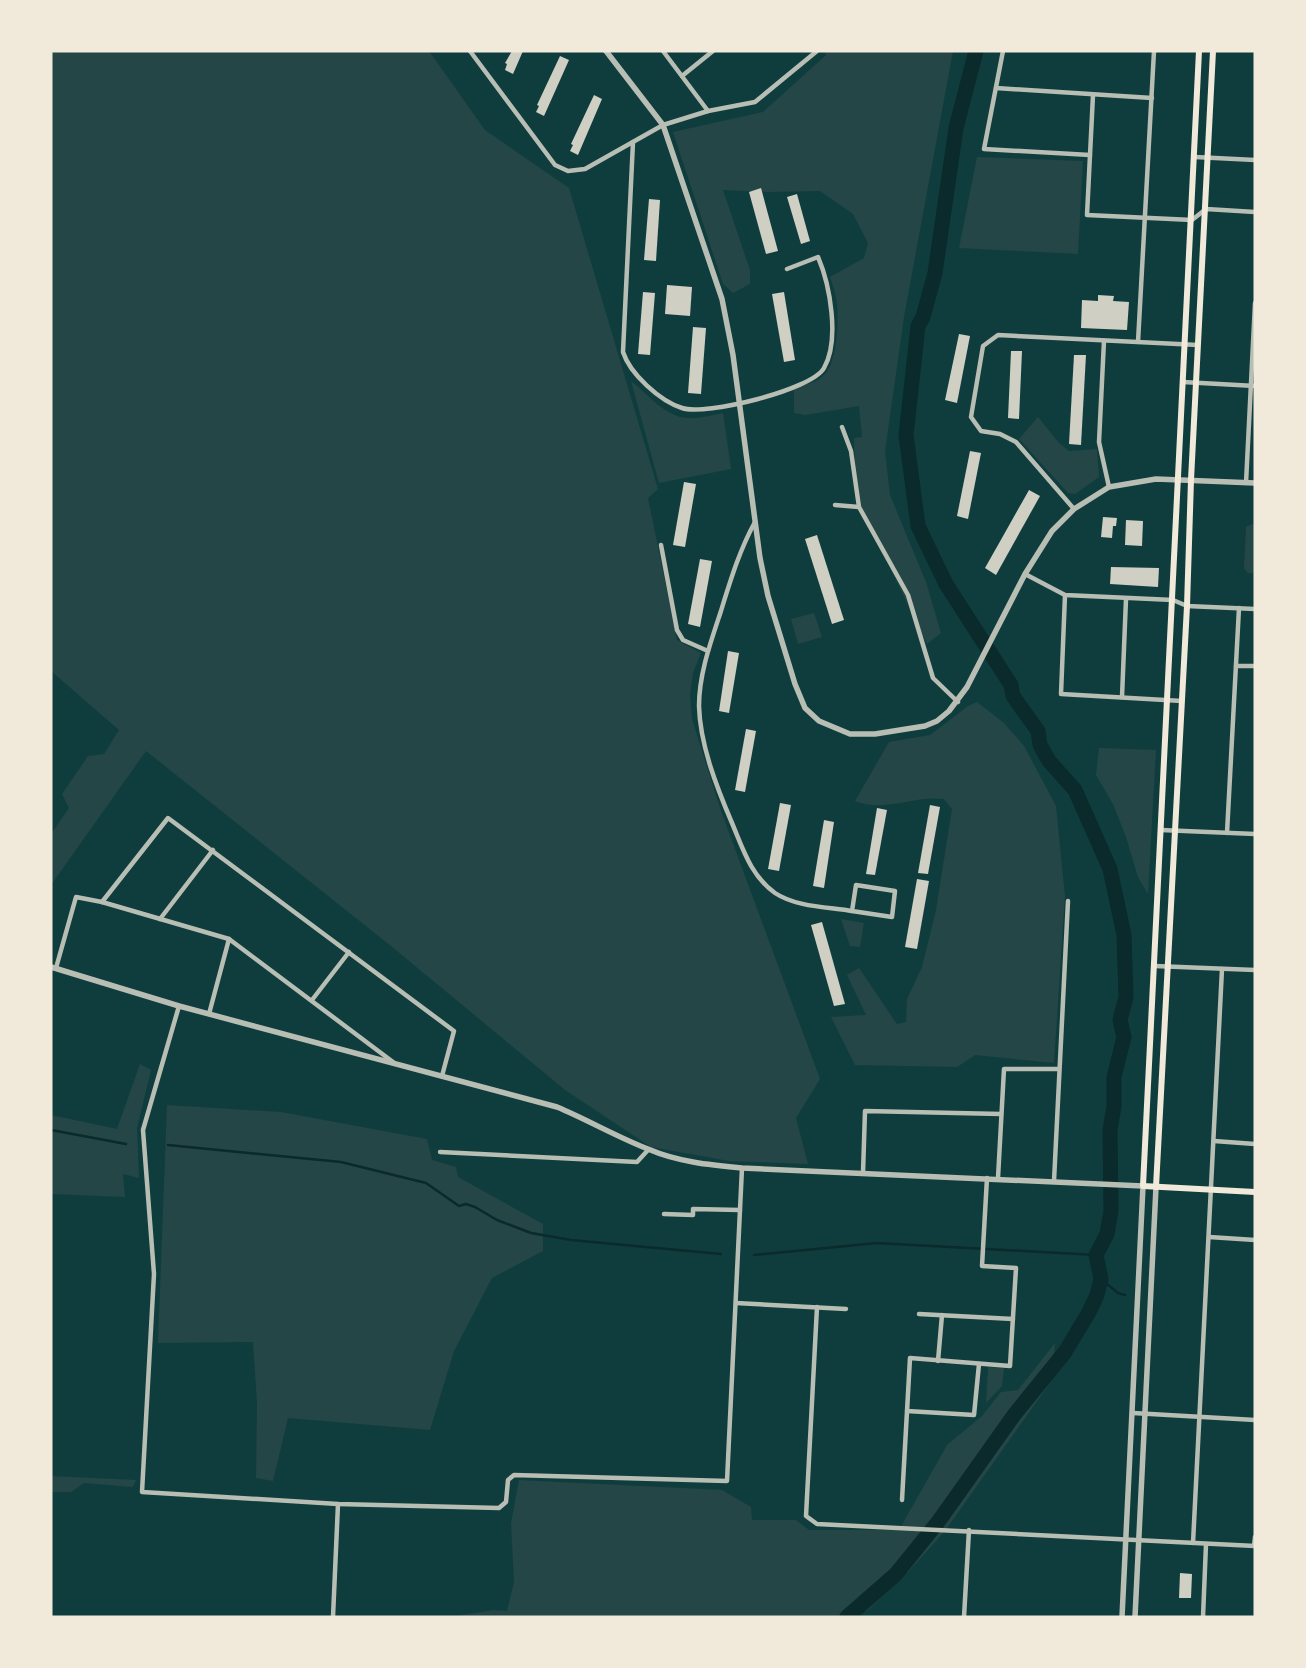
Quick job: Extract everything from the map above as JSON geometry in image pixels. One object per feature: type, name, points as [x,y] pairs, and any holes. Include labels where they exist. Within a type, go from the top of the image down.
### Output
[{"type":"main road","points":[[1199,51],[1180,480],[1143,1186],[1255,1192]]},
{"type":"main road","points":[[1156,1187],[1176,831],[1191,480],[1213,51]]},
{"type":"street","points":[[470,51],[555,165],[568,171],[585,170],[663,125],[708,111],[756,102],[817,51]]},
{"type":"street","points":[[663,51],[708,111]]},
{"type":"street","points":[[682,76],[713,51]]},
{"type":"street","points":[[1003,51],[984,149],[1090,155]]},
{"type":"street","points":[[1138,342],[1154,51]]},
{"type":"street","points":[[608,52],[663,125],[722,299],[741,402],[757,520],[760,558],[768,596],[795,684],[805,708],[819,721],[834,729],[850,734],[875,734],[925,726],[937,721],[958,702],[1025,574],[1052,530],[1074,509],[1109,488],[1156,479],[1255,483]]},
{"type":"street","points":[[996,88],[1152,98]]},
{"type":"street","points":[[1093,95],[1087,215],[1192,220],[1206,210],[1255,212]]},
{"type":"street","points":[[633,142],[622,338],[623,352],[626,362],[662,397],[682,408],[698,410],[741,402],[808,381],[824,368],[829,354],[831,306],[825,273],[818,257],[787,269]]},
{"type":"street","points":[[1195,156],[1255,160]]},
{"type":"street","points":[[1246,483],[1253,386],[1255,303]]},
{"type":"street","points":[[1074,509],[1016,442],[1000,434],[981,431],[971,417],[983,346],[998,335],[1198,345]]},
{"type":"street","points":[[1104,341],[1099,442],[1109,488]]},
{"type":"street","points":[[1183,382],[1253,386]]},
{"type":"street","points":[[842,427],[851,450],[859,507],[908,595],[933,678],[958,702]]},
{"type":"street","points":[[1248,436],[1255,436]]},
{"type":"street","points":[[835,506],[859,507]]},
{"type":"street","points":[[757,520],[742,546],[708,652],[700,687],[702,726],[725,806],[750,866],[766,885],[786,899],[852,911],[892,917],[895,891],[856,886],[852,911]]},
{"type":"street","points":[[661,545],[677,630],[682,640],[708,652]]},
{"type":"street","points":[[1025,574],[1065,595],[1173,600],[1187,606],[1255,609]]},
{"type":"street","points":[[1065,595],[1061,694],[1182,700]]},
{"type":"street","points":[[1122,697],[1126,599]]},
{"type":"street","points":[[1227,833],[1239,608]]},
{"type":"street","points":[[1236,666],[1255,666]]},
{"type":"street","points":[[102,902],[168,818],[454,1031],[442,1076]]},
{"type":"street","points":[[1162,830],[1255,834]]},
{"type":"street","points":[[160,919],[213,850]]},
{"type":"street","points":[[393,1062],[230,940],[102,902],[76,897],[53,967],[179,1006],[557,1107],[594,1122],[648,1150],[685,1161],[742,1168],[1143,1186],[1122,1617]]},
{"type":"street","points":[[1054,1181],[1068,901]]},
{"type":"street","points":[[209,1014],[230,940]]},
{"type":"street","points":[[312,1000],[349,952]]},
{"type":"street","points":[[1155,966],[1255,970]]},
{"type":"street","points":[[1193,1543],[1201,1416],[1222,969]]},
{"type":"street","points":[[179,1006],[143,1130],[154,1274],[142,1492],[338,1504],[499,1508],[506,1502],[508,1480],[514,1475],[727,1482],[742,1168]]},
{"type":"street","points":[[998,1178],[1004,1069],[1059,1069]]},
{"type":"street","points":[[862,1173],[865,1110],[1001,1114]]},
{"type":"street","points":[[1214,1142],[1255,1144]]},
{"type":"street","points":[[440,1152],[638,1162],[648,1150]]},
{"type":"street","points":[[902,1500],[910,1358],[1010,1366],[1016,1268],[982,1266],[987,1178]]},
{"type":"street","points":[[1135,1617],[1147,1414],[1156,1187]]},
{"type":"street","points":[[664,1214],[693,1215],[693,1209],[740,1210]]},
{"type":"street","points":[[1209,1237],[1255,1240]]},
{"type":"street","points":[[736,1303],[846,1309]]},
{"type":"street","points":[[817,1307],[806,1516],[817,1524],[918,1527],[1254,1546],[1255,1537]]},
{"type":"street","points":[[919,1314],[1013,1319]]},
{"type":"street","points":[[938,1361],[942,1315]]},
{"type":"street","points":[[906,1411],[974,1415],[979,1364]]},
{"type":"street","points":[[1133,1413],[1255,1420]]},
{"type":"street","points":[[333,1617],[338,1504]]},
{"type":"street","points":[[964,1617],[968,1530]]},
{"type":"street","points":[[1203,1617],[1206,1544]]},
{"type":"shaded area","points":[[51,51],[429,51],[485,130],[569,188],[658,489],[648,498],[677,640],[701,653],[693,673],[690,695],[692,719],[721,811],[820,1079],[796,1118],[808,1164],[729,1161],[651,1147],[565,1090],[391,946],[146,751],[51,885],[51,834],[69,808],[62,794],[88,756],[104,754],[119,730],[51,671]]},
{"type":"shaded area","points":[[824,51],[953,51],[904,317],[885,451],[890,495],[926,582],[941,633],[927,644],[860,505],[855,468],[854,438],[862,437],[859,406],[805,415],[794,413],[794,387],[813,382],[823,376],[828,370],[834,353],[838,312],[830,277],[864,258],[868,243],[853,214],[820,191],[768,192],[723,190],[750,270],[750,284],[733,293],[723,284],[673,132],[763,112],[826,55]]},
{"type":"shaded area","points":[[977,157],[1083,161],[1078,254],[959,248]]},
{"type":"shaded area","points":[[631,381],[657,404],[679,416],[696,418],[723,413],[731,469],[659,483]]},
{"type":"shaded area","points":[[1038,417],[1059,443],[1069,451],[1097,449],[1099,477],[1075,494],[1068,493],[1019,439]]},
{"type":"shaded area","points":[[1255,524],[1255,573],[1248,573],[1244,568],[1246,527]]},
{"type":"shaded area","points":[[814,613],[822,637],[798,644],[791,619]]},
{"type":"shaded area","points":[[977,702],[1004,723],[1024,746],[1056,806],[1065,896],[1054,1063],[975,1055],[957,1067],[855,1065],[831,1017],[866,1015],[847,975],[859,968],[897,1024],[906,1022],[907,999],[922,967],[936,910],[952,809],[944,799],[933,798],[888,805],[866,804],[855,801],[889,742],[930,735],[968,706]]},
{"type":"shaded area","points":[[1099,748],[1156,750],[1148,894],[1138,877],[1126,837],[1113,804],[1096,775]]},
{"type":"shaded area","points":[[841,919],[864,923],[860,947],[850,946]]},
{"type":"shaded area","points":[[140,1064],[151,1070],[137,1128],[139,1178],[123,1174],[125,1197],[51,1194],[51,1115],[117,1129]]},
{"type":"shaded area","points":[[167,1105],[281,1112],[427,1139],[432,1160],[456,1167],[458,1177],[543,1224],[543,1251],[492,1278],[454,1351],[430,1430],[288,1418],[273,1481],[256,1478],[257,1403],[253,1342],[158,1343]]},
{"type":"shaded area","points":[[1055,1343],[1052,1380],[945,1531],[909,1571],[869,1609],[857,1617],[450,1617],[493,1610],[507,1611],[514,1582],[511,1523],[519,1480],[722,1490],[751,1507],[752,1520],[796,1520],[809,1530],[899,1530],[947,1445],[982,1416],[1001,1392],[1018,1390]]},
{"type":"shaded area","points":[[988,1367],[1004,1368],[1002,1386],[986,1403]]},
{"type":"shaded area","points":[[51,1476],[136,1480],[133,1487],[84,1483],[71,1492],[51,1492]]},
{"type":"building","points":[[512,51],[523,51],[513,74],[505,70],[507,64],[505,63]]},
{"type":"building","points":[[560,56],[569,60],[544,116],[536,112],[539,106],[537,105]]},
{"type":"building","points":[[594,95],[602,99],[578,155],[570,151],[573,145],[571,144]]},
{"type":"building","points":[[761,188],[778,251],[766,254],[749,192]]},
{"type":"building","points":[[797,194],[810,241],[801,244],[787,197]]},
{"type":"building","points":[[649,199],[660,200],[656,261],[644,260]]},
{"type":"building","points":[[667,285],[692,287],[690,316],[665,314]]},
{"type":"building","points":[[643,292],[655,293],[650,355],[638,354]]},
{"type":"building","points":[[784,292],[795,360],[784,362],[772,294]]},
{"type":"building","points":[[1098,295],[1114,296],[1113,301],[1129,302],[1127,330],[1081,328],[1082,300],[1098,301]]},
{"type":"building","points":[[693,327],[706,328],[701,394],[688,393]]},
{"type":"building","points":[[959,334],[970,336],[957,403],[945,400]]},
{"type":"building","points":[[1011,351],[1022,351],[1019,419],[1008,418]]},
{"type":"building","points":[[1074,355],[1086,355],[1081,445],[1069,444]]},
{"type":"building","points":[[970,451],[981,453],[968,519],[957,516]]},
{"type":"building","points":[[684,482],[696,484],[685,547],[673,545]]},
{"type":"building","points":[[1029,490],[1040,496],[996,575],[985,568]]},
{"type":"building","points":[[1103,517],[1117,518],[1116,526],[1113,526],[1112,538],[1101,537]]},
{"type":"building","points":[[1126,520],[1143,521],[1142,546],[1125,545]]},
{"type":"building","points":[[817,535],[844,620],[832,624],[805,539]]},
{"type":"building","points":[[700,559],[712,561],[700,627],[688,624]]},
{"type":"building","points":[[1111,567],[1159,568],[1158,587],[1110,584]]},
{"type":"building","points":[[728,651],[739,653],[729,713],[719,711]]},
{"type":"building","points":[[746,729],[756,731],[745,792],[735,790]]},
{"type":"building","points":[[780,803],[791,805],[779,871],[768,869]]},
{"type":"building","points":[[930,805],[940,807],[928,874],[918,873]]},
{"type":"building","points":[[877,808],[887,810],[875,875],[866,874]]},
{"type":"building","points":[[824,820],[834,822],[824,888],[813,886]]},
{"type":"building","points":[[917,879],[929,881],[917,949],[905,947]]},
{"type":"building","points":[[822,922],[845,1004],[834,1006],[811,925]]},
{"type":"building","points":[[1180,1573],[1192,1574],[1191,1598],[1179,1598]]},
{"type":"waterway","points":[[847,1617],[896,1574],[938,1522],[1014,1415],[1065,1352],[1097,1295],[1101,1279],[1096,1255],[1107,1234],[1111,1211],[1110,1130],[1114,1106],[1114,1077],[1124,1037],[1120,1020],[1126,997],[1124,935],[1110,869],[1075,790],[1049,761],[1040,745],[1038,731],[1013,696],[1011,685],[946,584],[918,526],[906,435],[918,326],[923,317],[935,273],[956,128],[976,51]]},
{"type":"waterway","points":[[51,1130],[126,1144]]},
{"type":"waterway","points":[[168,1145],[341,1162],[426,1183],[459,1206],[466,1204],[475,1207],[497,1220],[531,1233],[571,1240],[721,1254]]},
{"type":"waterway","points":[[754,1255],[877,1243],[1096,1255]]},
{"type":"waterway","points":[[1101,1279],[1118,1293],[1125,1295]]}]
